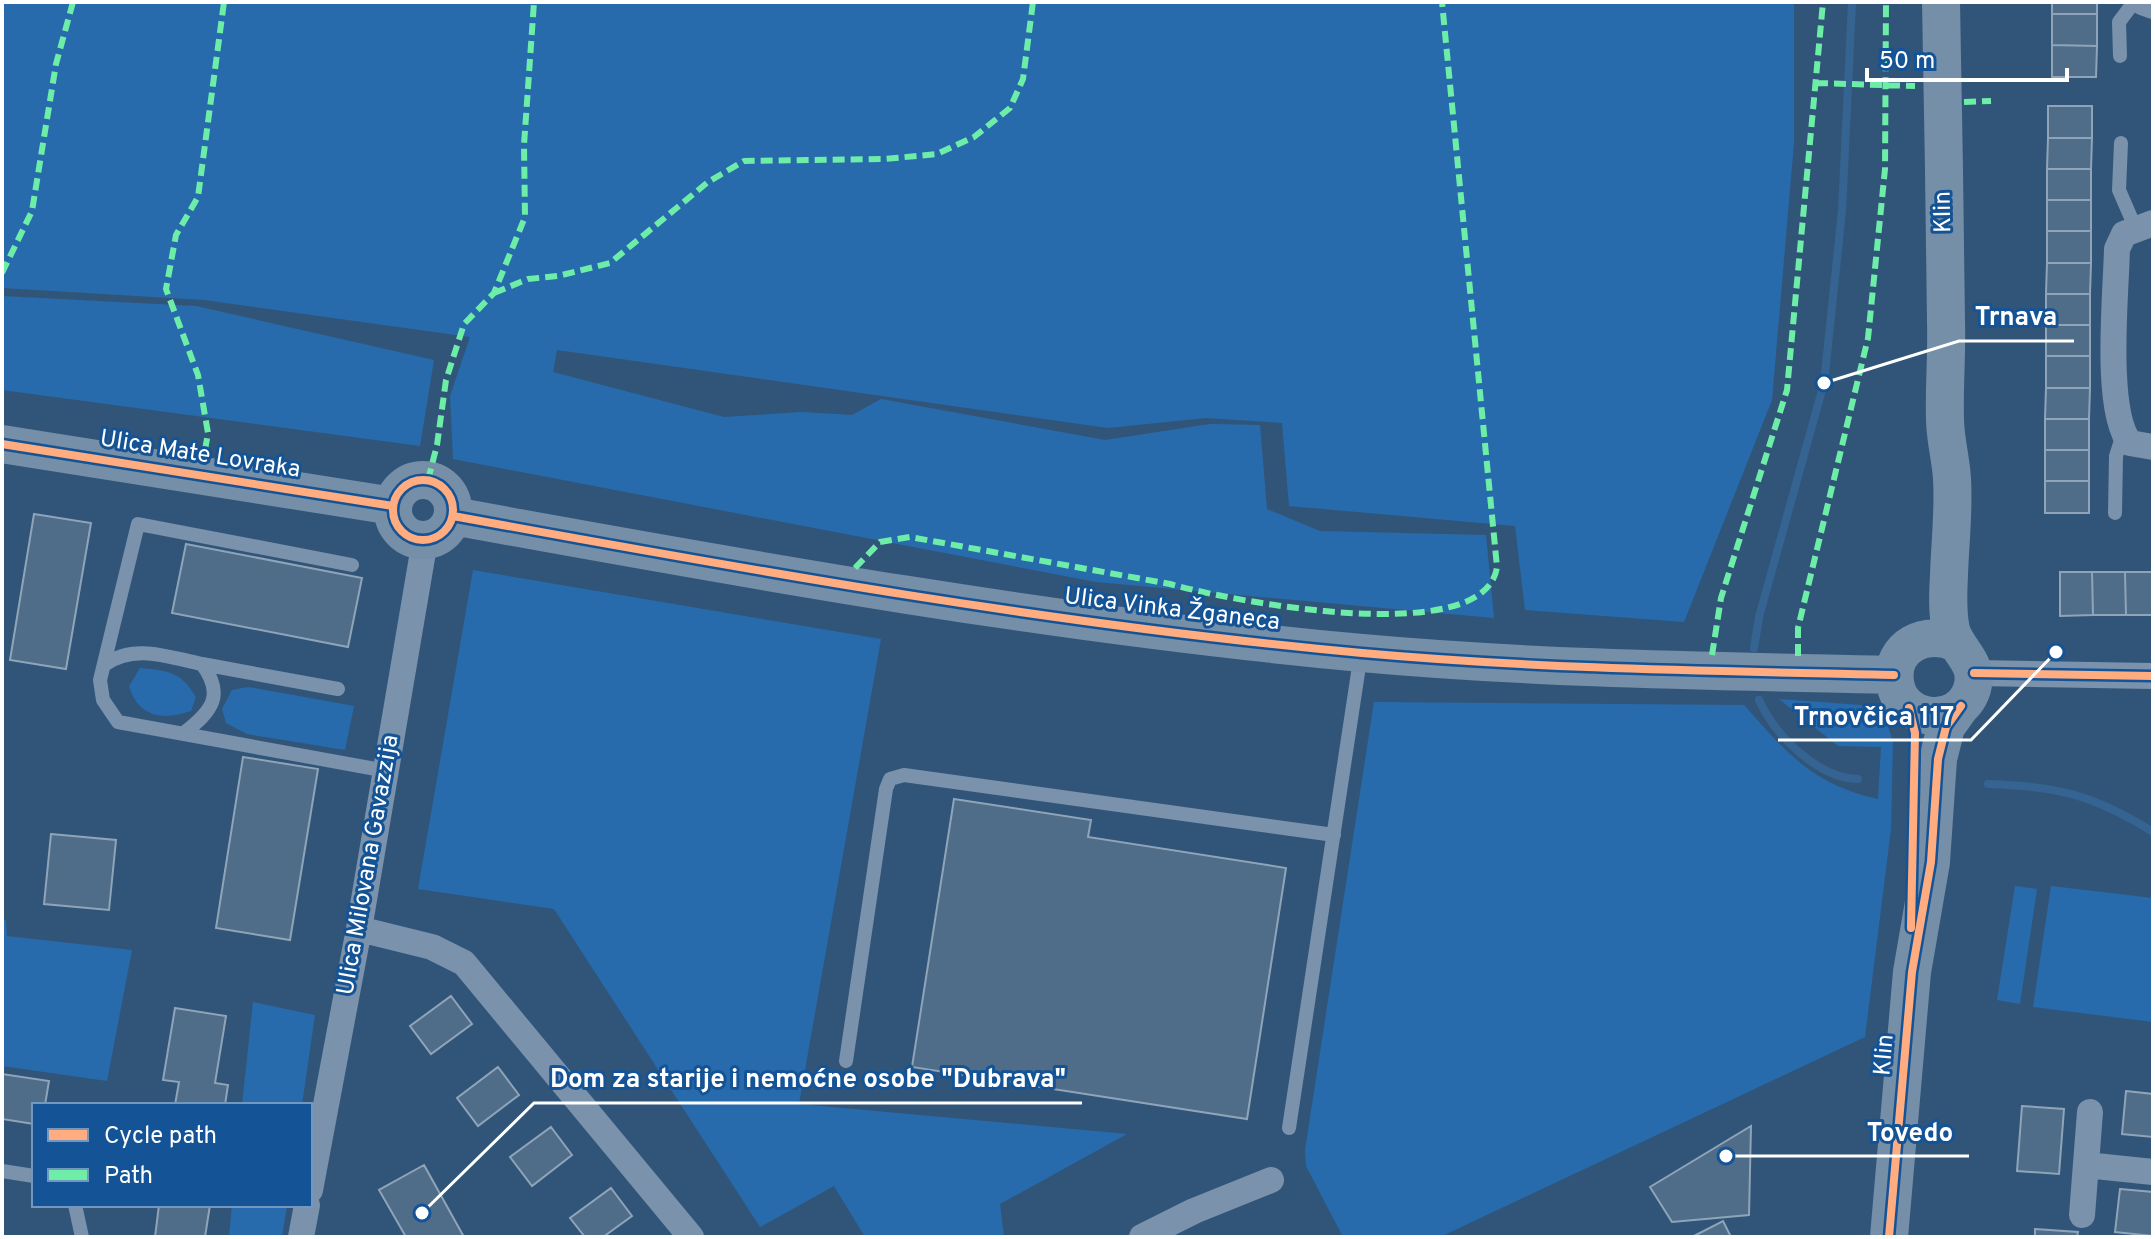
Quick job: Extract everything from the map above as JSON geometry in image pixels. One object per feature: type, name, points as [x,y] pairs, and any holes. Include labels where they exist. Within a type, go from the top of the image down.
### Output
[{"type":"street","name":"Klin","points":[[1889,1237],[1912,972],[1931,862],[1939,748],[1964,674],[1948,601],[1953,492],[1945,421],[1941,2]]},
{"type":"street","points":[[2142,2],[2153,6]]},
{"type":"street","points":[[2144,225],[2124,234],[2117,249],[2115,401],[2123,434],[2130,443],[2153,447]]},
{"type":"street","name":"Klin","points":[[1913,643],[1928,590],[1931,487],[1945,421]]},
{"type":"street","name":"Ulica Mate Lovraka","points":[[2,444],[393,506]]},
{"type":"street","points":[[393,506],[407,484],[432,481],[447,491],[439,528]]},
{"type":"street","name":"Ulica Vinka Žganeca","points":[[393,506],[401,531],[416,540],[439,528],[913,597],[1362,653],[1782,673],[1901,692]]},
{"type":"street","name":"Ulica Milovana Gavazzija","points":[[312,1179],[387,771],[439,528]]},
{"type":"street","points":[[1934,637],[1964,674],[1941,716],[1918,714],[1901,692],[1896,663],[1913,643],[1934,637]]},
{"type":"street","points":[[1964,674],[2153,676]]},
{"type":"street","name":"Klin","points":[[1901,692],[1915,733],[1910,863],[1912,972]]},
{"type":"street","points":[[359,929],[432,947],[464,963],[691,1237]]},
{"type":"street","points":[[2082,1215],[2090,1112]]},
{"type":"street","points":[[2086,1165],[2153,1172]]},
{"type":"street","points":[[1142,1237],[1194,1211],[1271,1180]]},
{"type":"street","points":[[301,1237],[307,1207]]},
{"type":"lane","points":[[2120,56],[2119,22],[2134,2]]},
{"type":"lane","points":[[2121,143],[2119,190],[2144,225]]},
{"type":"lane","points":[[2115,513],[2116,456],[2123,434]]},
{"type":"lane","points":[[352,565],[138,524],[100,680],[103,700],[118,722],[387,771]]},
{"type":"lane","points":[[104,665],[118,655],[139,651],[338,689]]},
{"type":"lane","points":[[1289,1128],[1362,653]]},
{"type":"lane","points":[[185,732],[207,715],[213,699],[214,680],[202,664]]},
{"type":"lane","points":[[846,1061],[886,789],[890,779],[904,775],[1334,835]]},
{"type":"lane","points":[[2,1171],[32,1176]]},
{"type":"lane","points":[[75,1207],[82,1237]]},
{"type":"shaded area","points":[[2,2],[1794,2],[1794,143],[1772,400],[1684,622],[1525,610],[1515,526],[1289,506],[1282,423],[1206,418],[1108,428],[557,350],[553,372],[724,417],[802,412],[852,415],[881,399],[1105,440],[1210,424],[1260,425],[1267,509],[1320,531],[1486,535],[1494,618],[1096,582],[453,459],[450,396],[470,337],[204,300],[2,288]]},
{"type":"shaded area","points":[[2,296],[196,306],[434,360],[420,446],[2,390]]},
{"type":"shaded area","points":[[473,570],[881,639],[799,1104],[1127,1134],[1000,1204],[1004,1237],[865,1237],[834,1186],[760,1227],[554,909],[418,889]]},
{"type":"shaded area","points":[[140,668],[173,674],[185,682],[196,697],[191,711],[161,716],[145,710],[129,686]]},
{"type":"shaded area","points":[[248,687],[354,706],[345,750],[247,734],[226,723],[222,709],[232,690]]},
{"type":"shaded area","points":[[1779,699],[1874,706],[1885,718],[1893,741],[1891,829],[1865,1037],[1440,1237],[1343,1237],[1306,1166],[1305,1150],[1374,702],[1744,705],[1802,764],[1836,785],[1878,799],[1881,747],[1838,746]]},
{"type":"shaded area","points":[[2015,886],[2037,889],[2020,1004],[1997,1000]]},
{"type":"shaded area","points":[[2051,886],[2153,898],[2153,1022],[2033,1007]]},
{"type":"shaded area","points":[[2,920],[6,920],[7,936],[132,950],[107,1081],[2,1066]]},
{"type":"shaded area","points":[[253,1002],[315,1015],[302,1103],[242,1103]]},
{"type":"shaded area","points":[[232,1207],[287,1207],[282,1237],[229,1237]]},
{"type":"building","points":[[2052,2],[2097,2],[2097,14],[2052,14]]},
{"type":"building","points":[[2052,14],[2097,14],[2097,46],[2052,45]]},
{"type":"building","points":[[2052,45],[2097,46],[2096,77],[2052,77]]},
{"type":"building","points":[[2048,106],[2092,106],[2092,138],[2048,138]]},
{"type":"building","points":[[2048,138],[2092,138],[2091,169],[2047,169]]},
{"type":"building","points":[[2047,169],[2091,169],[2091,200],[2047,200]]},
{"type":"building","points":[[2047,200],[2091,200],[2091,231],[2047,231]]},
{"type":"building","points":[[2047,231],[2091,231],[2091,263],[2047,263]]},
{"type":"building","points":[[2047,263],[2091,263],[2090,294],[2046,294]]},
{"type":"building","points":[[2046,294],[2090,294],[2090,325],[2046,325]]},
{"type":"building","points":[[2046,325],[2090,325],[2090,356],[2046,356]]},
{"type":"building","points":[[2046,356],[2090,356],[2090,388],[2046,388]]},
{"type":"building","points":[[2046,388],[2090,388],[2089,419],[2045,419]]},
{"type":"building","points":[[2045,419],[2089,419],[2089,450],[2045,450]]},
{"type":"building","points":[[2045,450],[2089,450],[2089,481],[2045,481]]},
{"type":"building","points":[[2045,481],[2089,481],[2089,513],[2045,513]]},
{"type":"building","points":[[34,514],[91,523],[66,669],[10,660]]},
{"type":"building","points":[[186,544],[362,578],[348,647],[172,613]]},
{"type":"building","points":[[2060,572],[2092,572],[2093,615],[2060,616]]},
{"type":"building","points":[[2092,572],[2125,572],[2126,615],[2093,615]]},
{"type":"building","points":[[2125,572],[2153,572],[2153,615],[2126,615]]},
{"type":"building","points":[[243,757],[318,769],[290,940],[216,928]]},
{"type":"building","points":[[954,799],[1091,820],[1088,837],[1286,868],[1247,1119],[912,1067]]},
{"type":"building","points":[[51,834],[116,840],[109,910],[44,904]]},
{"type":"building","points":[[451,996],[472,1024],[431,1054],[410,1026]]},
{"type":"building","points":[[175,1008],[226,1016],[215,1083],[228,1085],[225,1103],[175,1103],[179,1082],[163,1080]]},
{"type":"building","points":[[498,1067],[519,1095],[478,1126],[457,1098]]},
{"type":"building","points":[[2,1074],[49,1081],[45,1103],[32,1103],[32,1124],[2,1119]]},
{"type":"building","points":[[2126,1091],[2153,1094],[2153,1137],[2122,1134]]},
{"type":"building","points":[[2022,1106],[2064,1109],[2059,1174],[2017,1171]]},
{"type":"building","points":[[1751,1126],[1749,1215],[1672,1222],[1650,1187]]},
{"type":"building","points":[[551,1127],[572,1155],[532,1186],[510,1157]]},
{"type":"building","points":[[424,1165],[464,1237],[406,1237],[379,1190]]},
{"type":"building","points":[[611,1188],[632,1216],[603,1237],[585,1237],[570,1218]]},
{"type":"building","points":[[2120,1189],[2153,1192],[2153,1236],[2115,1232]]},
{"type":"building","points":[[159,1207],[210,1207],[205,1237],[155,1237]]},
{"type":"building","points":[[1723,1221],[1731,1237],[1692,1237]]},
{"type":"building","points":[[2035,1229],[2078,1232],[2077,1237],[2035,1237]]},
{"type":"waterway","points":[[1754,648],[1759,617],[1824,383],[1842,211],[1852,2]]},
{"type":"waterway","points":[[1759,700],[1775,727],[1799,752],[1827,771],[1858,779]]},
{"type":"waterway","points":[[1988,784],[2035,787],[2074,795],[2112,809],[2153,832]]},
{"type":"marked path","points":[[2,273],[32,211],[56,64],[73,2]]},
{"type":"marked path","points":[[205,450],[208,433],[198,375],[166,289],[176,235],[198,197],[224,2]]},
{"type":"marked path","points":[[428,480],[437,445],[446,380],[464,324],[494,293],[525,217],[524,145],[534,2]]},
{"type":"marked path","points":[[494,293],[528,279],[558,276],[610,263],[708,182],[744,161],[885,159],[937,154],[974,137],[1010,108],[1023,79],[1033,2]]},
{"type":"marked path","points":[[855,568],[880,542],[910,537],[1295,608],[1403,614],[1449,607],[1482,593],[1497,567],[1442,2]]},
{"type":"marked path","points":[[1712,655],[1721,598],[1787,390],[1823,2]]},
{"type":"marked path","points":[[1798,656],[1798,628],[1868,338],[1885,169],[1886,2]]},
{"type":"marked path","points":[[1816,83],[1915,86]]},
{"type":"marked path","points":[[1964,102],[1991,101]]},
{"type":"cycle path","points":[[2,444],[393,506]]},
{"type":"cycle path","points":[[423,480],[435,482],[444,489],[451,498],[453,510],[451,522],[444,531],[435,538],[423,540],[411,538],[402,531],[395,522],[393,510],[395,498],[402,489],[411,482],[423,480]]},
{"type":"cycle path","points":[[453,516],[906,595],[1247,641],[1495,663],[1894,675]]},
{"type":"cycle path","points":[[1974,673],[2153,676]]},
{"type":"cycle path","points":[[1889,1237],[1912,972],[1931,862],[1938,759],[1946,727],[1961,706]]},
{"type":"cycle path","points":[[1909,708],[1915,733],[1911,928]]},
{"type":"place","name":"Trnava","points":[[1824,383]]},
{"type":"place","name":"Trnovčica 117","points":[[2056,652]]},
{"type":"place","name":"Tovedo","points":[[1726,1156]]},
{"type":"place","name":"Dom za starije i nemoćne osobe \"Dubrava\"","points":[[422,1213]]}]
